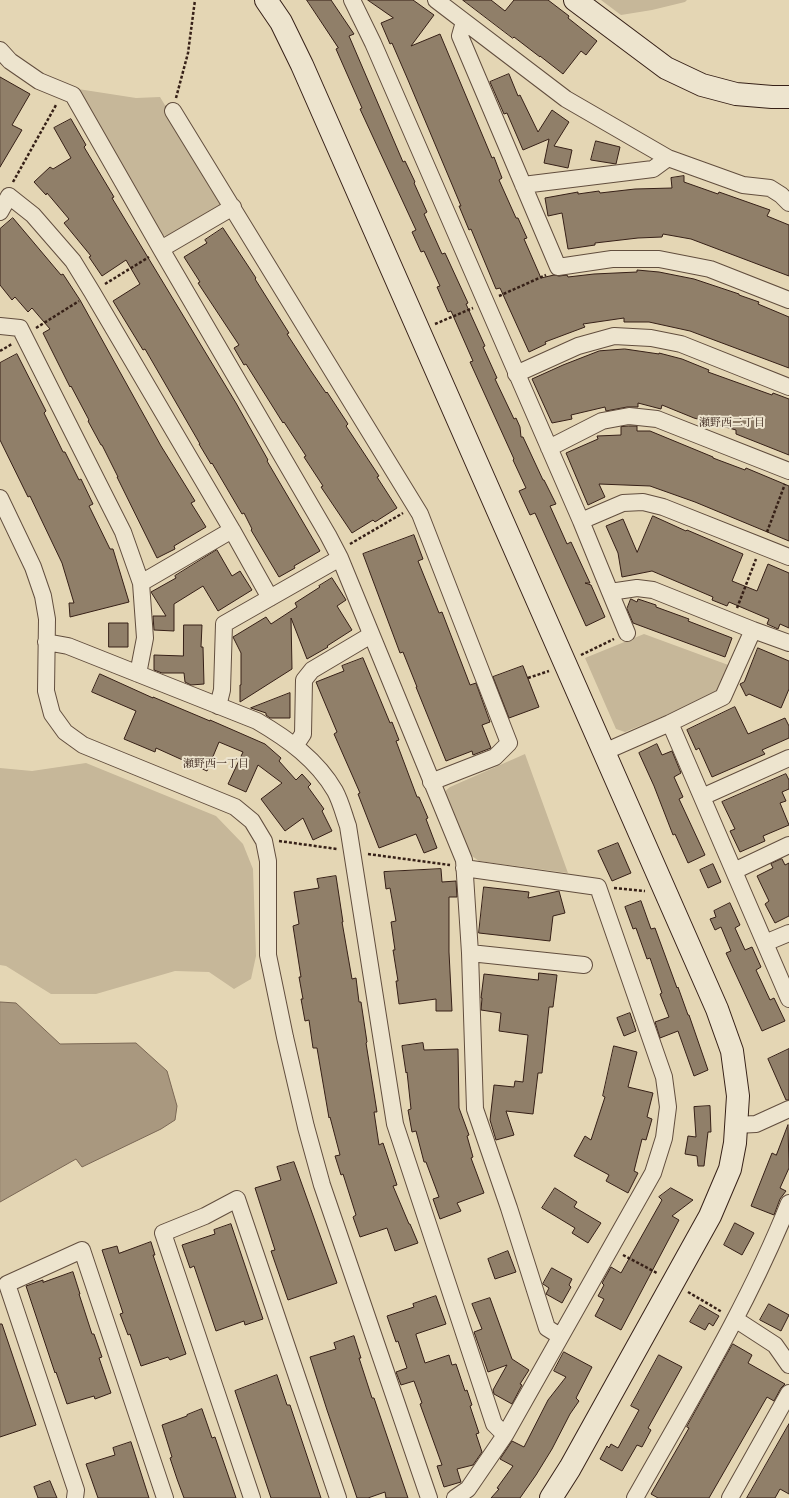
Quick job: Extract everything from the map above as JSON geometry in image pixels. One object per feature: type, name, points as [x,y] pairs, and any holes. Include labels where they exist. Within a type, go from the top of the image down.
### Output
[{"type":"street","points":[[266,0],[281,22],[302,65],[717,1010],[732,1051],[738,1096],[735,1143],[730,1169],[710,1216],[570,1468],[551,1498]]},
{"type":"street","points":[[352,0],[373,43],[581,521],[626,633]]},
{"type":"street","points":[[436,0],[566,99],[668,158],[744,185],[770,188],[781,195],[789,203]]},
{"type":"street","points":[[575,0],[666,68],[696,82],[736,94],[789,97]]},
{"type":"street","points":[[464,22],[460,36],[558,267],[612,259],[659,259],[710,269],[789,300]]},
{"type":"street","points":[[0,50],[10,61],[39,81],[73,95],[338,555],[464,860],[470,952],[475,1109],[509,1208],[547,1328],[560,1336]]},
{"type":"street","points":[[173,111],[420,514],[509,743],[495,757],[431,782]]},
{"type":"street","points":[[523,185],[653,169],[668,158]]},
{"type":"street","points":[[0,212],[9,196],[33,215],[73,261],[232,530],[270,598]]},
{"type":"street","points":[[161,249],[233,207]]},
{"type":"street","points":[[0,326],[20,328],[123,532],[141,583],[145,638],[138,674]]},
{"type":"street","points":[[516,374],[578,346],[614,336],[651,338],[681,344],[789,387]]},
{"type":"street","points":[[549,448],[602,421],[629,416],[657,419],[789,471]]},
{"type":"street","points":[[0,498],[33,567],[43,596],[47,619],[46,691],[52,714],[65,732],[83,745],[235,807],[252,821],[264,841],[268,861],[268,955],[306,1127],[322,1185],[429,1498]]},
{"type":"street","points":[[581,521],[623,503],[643,502],[664,507],[789,557]]},
{"type":"street","points":[[141,583],[232,530]]},
{"type":"street","points":[[218,706],[222,690],[224,624],[270,598],[338,555]]},
{"type":"street","points":[[610,592],[637,588],[653,590],[789,643]]},
{"type":"street","points":[[604,752],[670,723],[723,697],[753,630]]},
{"type":"street","points":[[295,746],[303,734],[304,680],[312,670],[371,635]]},
{"type":"street","points":[[46,642],[68,646],[257,721],[285,738],[317,766],[335,792],[348,826],[395,1124],[494,1424],[505,1435]]},
{"type":"street","points":[[670,723],[789,999]]},
{"type":"street","points":[[702,797],[789,758]]},
{"type":"street","points":[[734,871],[789,845]]},
{"type":"street","points":[[455,1498],[468,1489],[505,1435],[653,1173],[664,1138],[668,1107],[664,1077],[598,887],[464,868]]},
{"type":"street","points":[[765,943],[789,933]]},
{"type":"street","points":[[470,952],[584,965]]},
{"type":"street","points":[[736,1125],[756,1124],[789,1109]]},
{"type":"street","points":[[252,1498],[163,1233],[205,1216],[237,1199],[338,1498]]},
{"type":"street","points":[[635,1498],[735,1319],[780,1226],[789,1203]]},
{"type":"street","points":[[75,1498],[76,1490],[7,1284],[82,1250],[165,1498]]},
{"type":"street","points":[[735,1319],[775,1345],[789,1365]]},
{"type":"street","points":[[730,1498],[789,1393]]},
{"type":"path","points":[[173,111],[188,52],[195,0]]},
{"type":"path","points":[[9,196],[12,184],[64,91]]},
{"type":"path","points":[[0,351],[161,249]]},
{"type":"path","points":[[498,297],[552,272],[558,267]]},
{"type":"path","points":[[434,325],[478,305]]},
{"type":"path","points":[[338,555],[415,505]]},
{"type":"path","points":[[578,656],[626,633]]},
{"type":"path","points":[[528,678],[552,670]]},
{"type":"path","points":[[598,887],[649,891]]},
{"type":"path","points":[[610,1248],[659,1274]]},
{"type":"path","points":[[686,1291],[735,1319]]},
{"type":"shaded area","points":[[601,0],[687,0],[685,2],[652,10],[621,15]]},
{"type":"shaded area","points":[[78,89],[136,98],[160,97],[225,204],[173,237],[160,235]]},
{"type":"shaded area","points":[[644,634],[731,666],[719,693],[625,732],[616,729],[585,658]]},
{"type":"shaded area","points":[[525,754],[568,873],[479,861],[465,851],[442,794],[450,787]]},
{"type":"shaded area","points":[[86,763],[216,816],[243,844],[253,869],[256,956],[251,979],[234,989],[209,972],[175,971],[96,994],[51,994],[6,966],[0,965],[0,768],[32,771]]},
{"type":"shaded area","points":[[0,1002],[16,1003],[60,1044],[136,1043],[167,1071],[177,1106],[175,1120],[161,1129],[82,1167],[76,1159],[0,1202]]},
{"type":"building","points":[[307,0],[331,0],[354,34],[349,36],[403,162],[405,161],[415,182],[414,183],[427,212],[424,214],[442,254],[445,253],[468,303],[466,304],[485,346],[483,347],[497,378],[495,379],[514,419],[516,418],[520,427],[521,437],[523,437],[556,504],[550,506],[567,544],[571,542],[590,583],[585,583],[591,585],[605,617],[586,626],[535,513],[530,515],[519,491],[526,488],[470,362],[473,361],[451,311],[448,312],[437,287],[440,286],[424,251],[421,252],[412,232],[416,230],[360,109],[362,108],[336,49],[338,48]]},
{"type":"building","points":[[368,0],[413,0],[434,15],[411,46],[440,34],[492,158],[494,157],[502,178],[499,180],[516,218],[518,218],[527,238],[524,239],[541,278],[554,275],[567,275],[568,277],[637,272],[637,270],[659,272],[694,279],[739,294],[789,317],[789,368],[690,331],[649,322],[624,322],[624,318],[583,324],[585,327],[545,342],[546,344],[529,352],[500,288],[496,289],[471,229],[469,230],[459,206],[461,206],[408,80],[392,43],[390,44],[381,23],[393,18]]},
{"type":"building","points":[[463,0],[491,0],[505,11],[514,0],[548,0],[569,16],[568,18],[597,41],[586,55],[581,51],[563,74]]},
{"type":"building","points":[[509,74],[518,96],[520,95],[538,132],[552,110],[569,122],[554,146],[572,150],[568,168],[544,163],[549,139],[523,150],[507,113],[504,114],[490,82]]},
{"type":"building","points":[[0,77],[30,94],[12,125],[22,130],[0,167]]},
{"type":"building","points":[[71,119],[86,145],[84,147],[114,197],[112,198],[236,403],[268,460],[267,461],[320,551],[294,566],[295,568],[279,577],[251,530],[252,529],[244,513],[242,514],[212,463],[211,464],[145,349],[143,350],[113,301],[140,284],[126,260],[102,276],[89,257],[91,256],[64,223],[69,219],[47,193],[46,195],[34,182],[50,167],[53,169],[71,158],[54,128]]},
{"type":"building","points":[[596,141],[620,147],[616,164],[591,160]]},
{"type":"building","points":[[684,176],[684,182],[718,194],[719,192],[770,210],[767,216],[789,225],[789,276],[691,239],[663,234],[662,237],[595,243],[595,245],[568,249],[562,213],[548,216],[545,198],[578,192],[578,194],[599,191],[600,193],[635,189],[672,188],[671,178]]},
{"type":"building","points":[[13,218],[61,275],[63,274],[80,300],[161,446],[195,501],[191,503],[206,527],[174,546],[175,549],[157,558],[102,445],[88,421],[89,420],[71,386],[70,387],[43,333],[50,329],[32,308],[28,312],[15,297],[12,300],[0,285],[0,229]]},
{"type":"building","points":[[223,228],[256,278],[255,279],[289,333],[287,334],[348,424],[346,426],[379,476],[377,477],[397,508],[375,522],[373,520],[352,533],[321,487],[323,486],[304,457],[306,456],[284,422],[283,423],[246,364],[244,365],[234,348],[239,345],[198,283],[200,282],[184,257],[207,243],[205,240]]},
{"type":"building","points":[[625,349],[659,353],[682,359],[709,370],[708,372],[772,395],[773,393],[789,399],[789,455],[736,434],[736,430],[694,418],[662,405],[661,409],[638,403],[638,407],[627,407],[606,411],[605,407],[571,415],[572,419],[552,423],[532,379],[599,351]]},
{"type":"building","points":[[17,354],[46,411],[44,413],[63,452],[65,452],[79,480],[81,479],[93,504],[89,506],[110,549],[113,549],[129,602],[70,617],[69,603],[74,603],[62,563],[30,496],[28,497],[0,440],[0,363]]},
{"type":"building","points":[[637,426],[637,431],[650,431],[713,458],[745,470],[746,468],[789,486],[789,541],[695,502],[650,486],[599,484],[605,497],[588,505],[566,453],[598,439],[597,436],[621,435],[621,427]]},
{"type":"building","points":[[653,516],[743,554],[732,581],[757,591],[768,564],[789,573],[789,628],[780,624],[778,629],[767,624],[769,619],[729,602],[727,606],[712,600],[713,597],[652,571],[622,577],[618,553],[606,526],[623,519],[637,552]]},
{"type":"building","points":[[414,535],[423,559],[418,561],[439,613],[442,612],[470,685],[476,683],[490,722],[482,725],[491,748],[473,755],[472,751],[446,761],[403,652],[400,653],[363,554]]},
{"type":"building","points":[[217,550],[232,576],[240,571],[252,590],[218,611],[203,586],[174,604],[174,631],[154,630],[153,616],[166,616],[151,592],[176,578],[175,576]]},
{"type":"building","points":[[332,578],[346,600],[337,606],[352,630],[327,646],[328,647],[307,659],[291,618],[292,669],[240,702],[241,653],[233,637],[266,617],[271,624],[297,607],[295,603]]},
{"type":"building","points":[[631,599],[637,602],[638,599],[656,605],[656,607],[689,619],[688,621],[732,638],[725,657],[633,623],[627,609]]},
{"type":"building","points":[[109,623],[128,623],[128,647],[109,647]]},
{"type":"building","points":[[184,625],[202,625],[201,647],[203,647],[204,684],[191,685],[185,682],[184,673],[162,673],[154,670],[154,655],[183,656]]},
{"type":"building","points":[[758,648],[789,661],[789,689],[781,708],[749,694],[746,696],[740,684],[744,682]]},
{"type":"building","points":[[363,658],[390,723],[392,722],[399,740],[396,741],[417,797],[419,797],[428,818],[426,819],[437,848],[424,853],[416,834],[379,848],[358,794],[360,793],[334,734],[337,732],[316,682],[344,671],[342,666]]},
{"type":"building","points":[[523,666],[539,707],[509,718],[493,677]]},
{"type":"building","points":[[100,674],[153,698],[210,720],[265,744],[281,758],[279,761],[296,780],[302,774],[311,784],[308,787],[324,809],[322,811],[332,831],[313,840],[303,818],[285,831],[261,799],[282,783],[258,765],[246,792],[228,784],[243,752],[219,742],[207,771],[156,748],[155,752],[124,739],[136,711],[92,692]]},
{"type":"building","points":[[290,693],[290,718],[270,718],[266,715],[266,713],[251,708]]},
{"type":"building","points":[[735,707],[748,734],[785,718],[789,726],[789,738],[762,750],[765,754],[712,777],[699,748],[696,750],[687,730]]},
{"type":"building","points":[[657,744],[662,755],[672,751],[681,773],[674,777],[683,797],[679,799],[705,855],[688,863],[675,834],[673,835],[654,786],[639,753]]},
{"type":"building","points":[[786,774],[789,780],[789,789],[782,792],[786,801],[780,803],[789,825],[763,836],[765,841],[740,852],[730,831],[735,829],[722,802]]},
{"type":"building","points":[[618,843],[631,873],[612,881],[598,851]]},
{"type":"building","points":[[782,859],[785,865],[789,863],[789,916],[775,923],[765,904],[769,901],[757,876],[773,868],[771,864]]},
{"type":"building","points":[[713,864],[721,882],[708,888],[700,870]]},
{"type":"building","points":[[441,869],[442,882],[456,881],[457,897],[449,897],[449,952],[452,1011],[436,1011],[436,999],[399,1004],[396,981],[398,981],[393,950],[395,950],[391,922],[396,921],[390,888],[386,889],[384,872]]},
{"type":"building","points":[[336,876],[352,979],[356,978],[359,1002],[361,1002],[377,1112],[374,1112],[379,1145],[383,1143],[397,1185],[393,1186],[418,1243],[395,1251],[387,1228],[360,1237],[353,1217],[356,1215],[343,1174],[341,1175],[335,1156],[340,1155],[330,1117],[329,1118],[317,1048],[313,1048],[309,1020],[305,1021],[301,999],[303,999],[299,977],[301,977],[293,926],[299,924],[294,892],[319,888],[317,879]]},
{"type":"building","points":[[484,887],[529,892],[528,898],[559,891],[565,913],[553,916],[550,941],[479,933]]},
{"type":"building","points":[[641,901],[651,929],[655,928],[677,988],[678,987],[689,1015],[708,1070],[694,1076],[678,1031],[660,1038],[655,1022],[669,1017],[660,994],[662,993],[650,958],[647,959],[636,928],[633,929],[625,907]]},
{"type":"building","points":[[730,903],[740,925],[735,928],[745,950],[752,947],[761,967],[756,970],[770,1000],[774,998],[785,1021],[762,1031],[726,953],[731,951],[721,927],[715,930],[710,919],[716,917],[714,911]]},
{"type":"building","points":[[539,973],[557,975],[553,1007],[549,1007],[542,1073],[538,1073],[533,1114],[506,1111],[514,1135],[496,1140],[490,1120],[494,1085],[514,1087],[515,1081],[523,1082],[528,1035],[499,1031],[501,1013],[481,1010],[484,974],[538,980]]},
{"type":"building","points":[[630,1013],[636,1031],[624,1036],[617,1018]]},
{"type":"building","points":[[423,1043],[424,1050],[458,1049],[459,1108],[469,1135],[467,1136],[473,1157],[471,1158],[484,1193],[457,1203],[461,1211],[440,1219],[433,1199],[439,1197],[426,1162],[424,1162],[416,1131],[412,1132],[408,1110],[411,1109],[407,1072],[406,1073],[402,1046]]},
{"type":"building","points":[[614,1046],[637,1052],[628,1087],[653,1093],[647,1117],[652,1119],[646,1140],[642,1139],[634,1171],[638,1173],[628,1193],[606,1181],[609,1175],[574,1156],[585,1136],[591,1140],[605,1097],[603,1096]]},
{"type":"building","points":[[789,1049],[789,1100],[786,1100],[768,1059]]},
{"type":"building","points":[[710,1106],[711,1132],[708,1132],[704,1166],[698,1166],[697,1156],[685,1154],[688,1136],[696,1137],[694,1107]]},
{"type":"building","points":[[788,1125],[789,1168],[780,1188],[786,1191],[780,1199],[774,1215],[751,1206],[772,1153],[776,1155]]},
{"type":"building","points":[[294,1162],[337,1283],[288,1300],[271,1251],[275,1250],[255,1188],[281,1180],[277,1167]]},
{"type":"building","points":[[555,1188],[577,1202],[574,1207],[601,1223],[588,1243],[572,1233],[575,1228],[542,1208]]},
{"type":"building","points":[[671,1188],[693,1200],[672,1216],[679,1220],[621,1330],[595,1316],[604,1299],[598,1296],[604,1285],[602,1283],[611,1267],[621,1273],[662,1200],[659,1197]]},
{"type":"building","points":[[735,1223],[754,1233],[742,1255],[724,1245]]},
{"type":"building","points":[[231,1224],[263,1319],[245,1325],[244,1321],[216,1331],[194,1266],[190,1268],[182,1245],[215,1234],[214,1230]]},
{"type":"building","points":[[151,1242],[155,1255],[153,1255],[186,1354],[170,1360],[168,1357],[141,1366],[130,1334],[128,1335],[120,1314],[123,1313],[102,1250],[117,1246],[119,1253]]},
{"type":"building","points":[[508,1251],[516,1272],[495,1279],[488,1259]]},
{"type":"building","points":[[552,1268],[572,1279],[569,1285],[571,1287],[562,1303],[546,1294],[549,1288],[543,1284]]},
{"type":"building","points":[[73,1272],[92,1334],[94,1334],[102,1357],[99,1358],[111,1393],[95,1399],[94,1396],[67,1404],[26,1286]]},
{"type":"building","points":[[436,1296],[446,1324],[416,1335],[425,1363],[449,1355],[452,1365],[456,1364],[465,1391],[467,1390],[472,1405],[470,1406],[479,1433],[476,1434],[482,1452],[473,1465],[457,1469],[461,1482],[444,1487],[437,1466],[442,1465],[420,1404],[422,1403],[414,1381],[401,1385],[396,1372],[407,1368],[398,1341],[396,1342],[387,1316],[414,1307],[413,1304]]},
{"type":"building","points":[[490,1298],[512,1359],[529,1370],[520,1384],[522,1385],[512,1404],[494,1394],[493,1390],[507,1365],[488,1372],[474,1332],[482,1329],[472,1304]]},
{"type":"building","points":[[769,1304],[789,1315],[781,1331],[760,1320]]},
{"type":"building","points":[[700,1305],[719,1316],[713,1326],[709,1323],[705,1330],[690,1322]]},
{"type":"building","points":[[0,1324],[2,1324],[36,1425],[0,1437]]},
{"type":"building","points":[[354,1336],[361,1358],[359,1358],[372,1398],[374,1398],[408,1498],[386,1498],[385,1492],[368,1498],[357,1498],[327,1410],[310,1357],[336,1349],[334,1343]]},
{"type":"building","points":[[733,1344],[752,1355],[748,1363],[785,1384],[774,1401],[767,1397],[709,1498],[658,1498],[651,1494],[689,1428],[687,1427]]},
{"type":"building","points":[[564,1352],[592,1367],[576,1398],[579,1401],[570,1414],[552,1449],[520,1498],[491,1498],[499,1489],[497,1488],[513,1466],[500,1459],[512,1441],[524,1447],[548,1400],[566,1377],[554,1371]]},
{"type":"building","points":[[659,1355],[682,1367],[648,1428],[651,1430],[642,1447],[637,1445],[622,1471],[600,1459],[607,1446],[609,1448],[611,1444],[618,1448],[639,1410],[631,1406]]},
{"type":"building","points":[[277,1375],[287,1405],[290,1405],[321,1498],[271,1498],[235,1391]]},
{"type":"building","points":[[202,1409],[212,1438],[215,1437],[236,1498],[184,1498],[170,1458],[172,1457],[162,1425]]},
{"type":"building","points":[[789,1424],[789,1494],[780,1489],[775,1498],[747,1498]]},
{"type":"building","points":[[131,1442],[149,1498],[98,1498],[86,1464],[115,1455],[113,1448]]},
{"type":"building","points":[[50,1481],[57,1498],[38,1498],[34,1487]]},
{"type":"district","name":"瀬野西二丁目","points":[[732,423]]},
{"type":"district","name":"瀬野西一丁目","points":[[216,764]]}]
